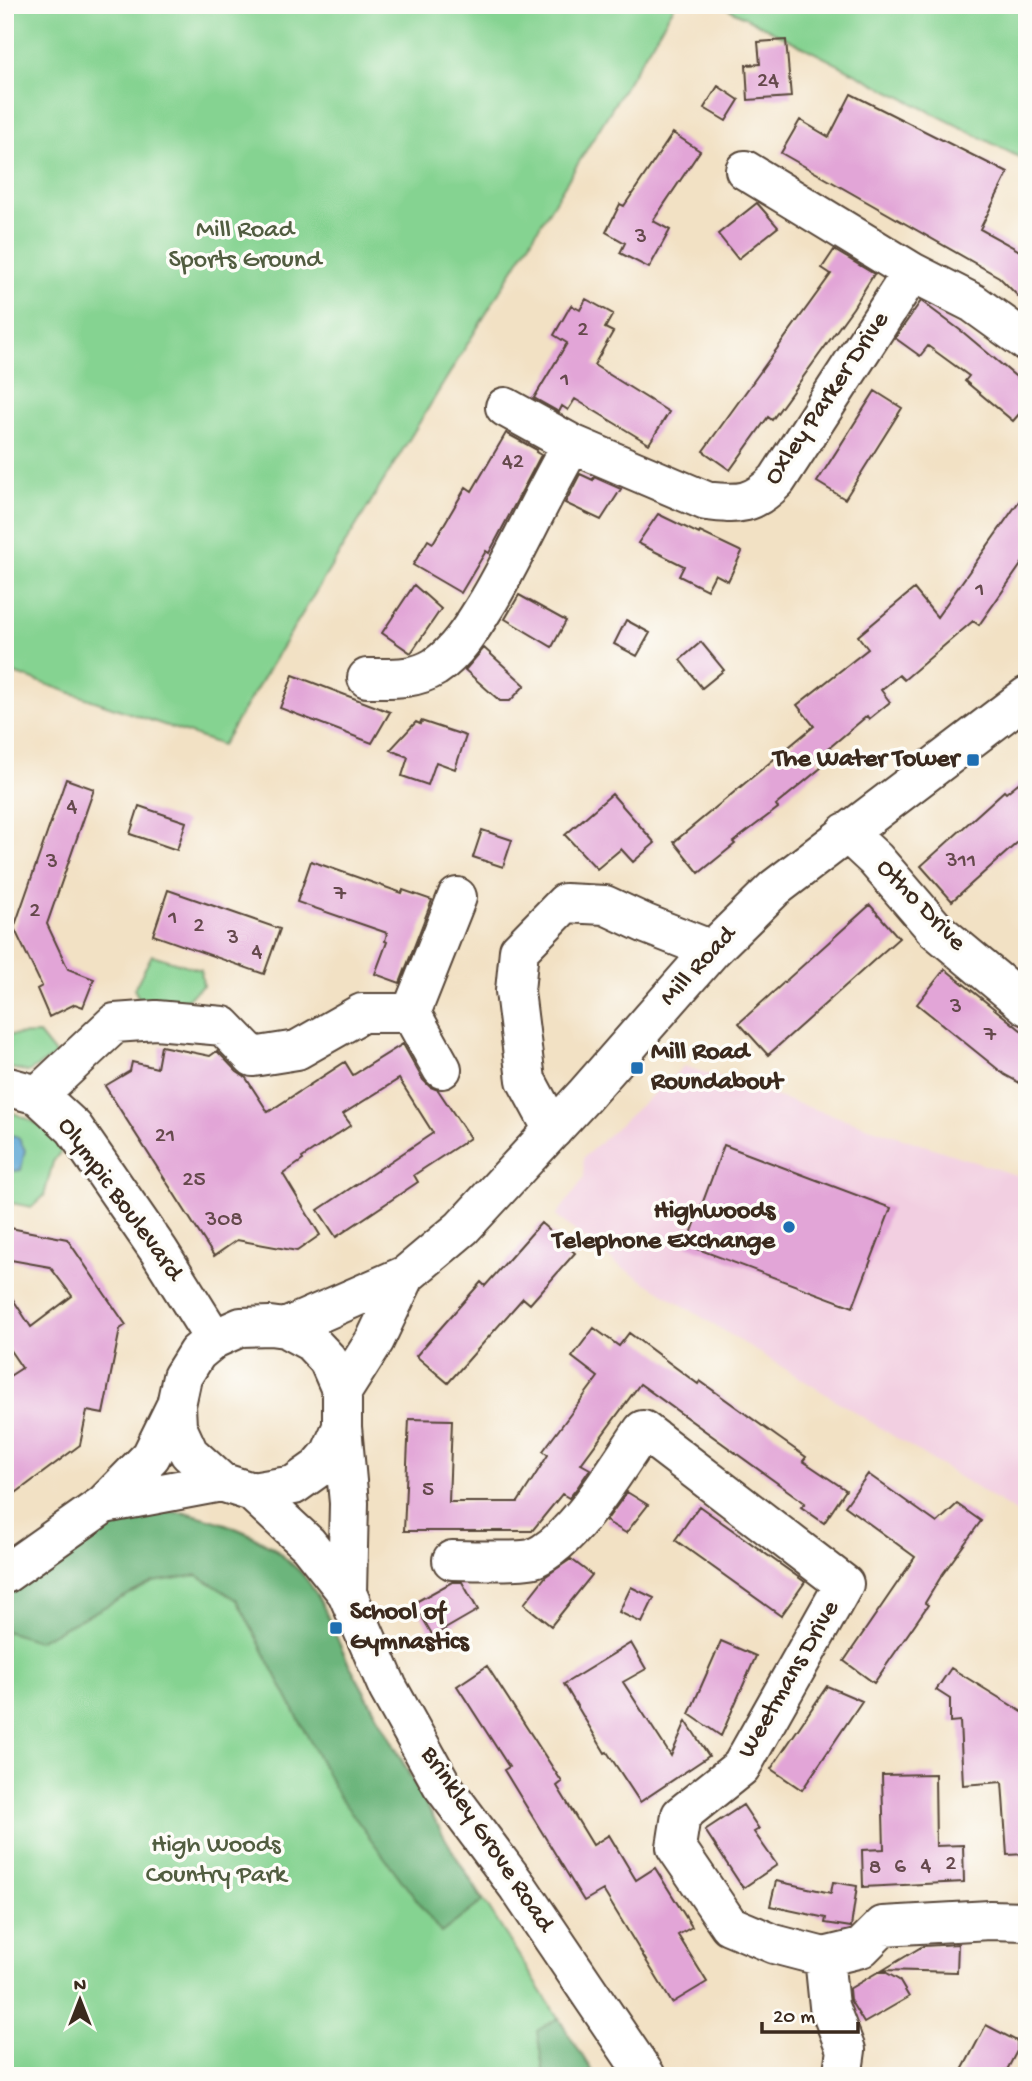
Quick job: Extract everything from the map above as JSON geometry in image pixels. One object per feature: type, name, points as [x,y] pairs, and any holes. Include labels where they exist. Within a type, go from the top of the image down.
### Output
[{"type":"street","points":[[745,170],[912,272],[973,303],[1027,342]]},
{"type":"street","name":"Oxley Parker Drive","points":[[505,407],[572,444],[706,501],[730,504],[748,501],[764,494],[777,480],[912,272]]},
{"type":"street","points":[[367,678],[409,677],[435,667],[458,646],[511,564],[572,444]]},
{"type":"street","name":"Mill Road","points":[[285,1328],[406,1275],[462,1228],[553,1130],[712,950],[775,888],[1027,696]]},
{"type":"street","name":"Otho Drive","points":[[846,832],[875,859],[936,930],[1027,1006]]},
{"type":"street","points":[[411,1013],[457,897]]},
{"type":"street","points":[[553,1130],[526,1080],[515,991],[519,950],[565,903],[605,905],[712,950]]},
{"type":"street","points":[[21,1091],[115,1023],[156,1020],[223,1026],[253,1057],[297,1050],[362,1013],[411,1013]]},
{"type":"street","points":[[411,1013],[442,1069]]},
{"type":"street","name":"Olympic Boulevard","points":[[21,1091],[74,1128],[159,1251],[214,1339]]},
{"type":"street","name":"Mill Road","points":[[104,1504],[236,1487],[294,1485],[318,1468],[330,1454],[342,1410],[406,1275]]},
{"type":"street","name":"Mill Road","points":[[5,1574],[104,1504],[151,1456],[176,1405],[182,1377],[197,1353],[214,1339],[241,1327],[285,1328],[310,1342],[328,1360],[342,1410]]},
{"type":"street","name":"Mill Road","points":[[176,1405],[177,1427],[189,1453],[236,1487]]},
{"type":"street","name":"Brinkley Grove Road","points":[[342,1410],[349,1503],[347,1593]]},
{"type":"street","name":"Weetmans Drive","points":[[452,1560],[532,1559],[564,1538],[585,1513],[643,1430],[844,1584],[741,1767],[681,1815],[676,1847],[729,1925],[774,1944],[824,1957],[861,1948],[883,1926],[990,1920],[1027,1921]]},
{"type":"street","name":"Brinkley Grove Road","points":[[236,1487],[308,1544],[347,1593],[388,1688],[442,1785],[518,1887],[646,2076]]},
{"type":"street","points":[[824,1957],[829,2006],[846,2050],[843,2071]]},
{"type":"shaded area","points":[[684,1066],[1027,1179],[1027,1519],[616,1264],[556,1216],[584,1178],[583,1158]]},
{"type":"green space","name":"Mill Road Sports Ground","points":[[5,5],[675,5],[222,745],[5,670]]},
{"type":"green space","points":[[721,5],[1027,5],[1027,162],[1021,158]]},
{"type":"green space","points":[[152,955],[201,970],[203,985],[178,1007],[143,1006],[134,989]]},
{"type":"green space","points":[[39,1034],[56,1055],[28,1072],[5,1067],[5,1035]]},
{"type":"green space","points":[[5,1110],[30,1120],[45,1130],[61,1151],[53,1162],[44,1196],[32,1207],[5,1202]]},
{"type":"green space","points":[[165,1511],[220,1522],[254,1537],[285,1558],[308,1581],[381,1724],[483,1901],[441,1933],[338,1795],[237,1600],[197,1575],[153,1582],[38,1641],[5,1631],[5,1593],[83,1540],[144,1513]]},
{"type":"green space","name":"High Woods Country Park","points":[[186,1512],[250,1534],[274,1548],[301,1572],[318,1597],[344,1654],[447,1842],[595,2076],[5,2076],[5,1593],[122,1521]]},
{"type":"green space","points":[[558,2018],[595,2076],[544,2076],[537,2031]]},
{"type":"water","points":[[5,1133],[18,1137],[25,1150],[21,1170],[5,1172]]},
{"type":"building","points":[[786,40],[791,97],[748,100],[746,65],[760,64],[758,42]]},
{"type":"building","points":[[718,86],[739,100],[726,121],[704,108]]},
{"type":"building","points":[[851,94],[1008,173],[980,229],[1027,255],[1027,305],[999,277],[781,153],[800,120],[829,137]]},
{"type":"building","points":[[673,133],[700,151],[653,221],[670,230],[649,268],[620,253],[625,243],[606,232],[620,204],[624,206]]},
{"type":"building","points":[[757,203],[778,227],[738,259],[718,234]]},
{"type":"building","points":[[834,250],[874,274],[853,308],[772,420],[768,417],[730,470],[703,451],[831,274],[822,268]]},
{"type":"building","points":[[586,299],[613,314],[605,328],[613,332],[594,365],[669,412],[649,444],[575,399],[568,410],[562,406],[559,412],[534,398],[567,343],[554,335],[571,305],[580,310]]},
{"type":"building","points":[[921,301],[1027,386],[1027,405],[1013,421],[965,381],[969,376],[928,346],[920,356],[895,338]]},
{"type":"building","points":[[875,391],[902,408],[845,499],[817,482]]},
{"type":"building","points":[[506,433],[537,450],[541,455],[489,553],[486,551],[461,593],[413,565],[428,540],[433,543],[466,487],[472,491]]},
{"type":"building","points":[[580,474],[621,489],[601,520],[565,503]]},
{"type":"building","points":[[1027,490],[1027,556],[979,625],[973,621],[904,680],[899,675],[881,690],[890,702],[869,719],[867,716],[816,759],[822,767],[776,805],[778,808],[733,842],[735,844],[699,873],[674,842],[814,726],[797,705],[868,649],[858,636],[914,589],[937,617]]},
{"type":"building","points":[[658,514],[742,552],[728,581],[715,574],[707,590],[679,576],[684,566],[638,543]]},
{"type":"building","points":[[414,585],[441,609],[411,653],[382,633]]},
{"type":"building","points":[[519,595],[566,621],[552,647],[505,619]]},
{"type":"building","points":[[626,620],[650,633],[637,656],[614,644]]},
{"type":"building","points":[[701,642],[724,670],[702,688],[680,660]]},
{"type":"building","points":[[484,648],[525,685],[510,701],[500,701],[465,670]]},
{"type":"building","points":[[293,675],[390,712],[372,743],[280,708]]},
{"type":"building","points":[[421,721],[466,736],[455,769],[436,762],[428,785],[402,776],[408,757],[390,750],[416,722],[420,724]]},
{"type":"building","points":[[1027,776],[1027,834],[952,901],[921,866],[1004,791],[1006,793]]},
{"type":"building","points":[[66,779],[94,789],[47,924],[68,969],[94,979],[83,1007],[75,1004],[49,1017],[37,989],[42,986],[14,928]]},
{"type":"building","points":[[612,794],[655,843],[633,862],[621,849],[597,869],[565,835]]},
{"type":"building","points":[[139,806],[186,822],[177,850],[130,834]]},
{"type":"building","points":[[482,830],[512,840],[503,867],[473,857]]},
{"type":"building","points":[[311,861],[402,893],[403,890],[432,900],[400,983],[375,974],[387,942],[387,933],[297,902]]},
{"type":"building","points":[[168,890],[280,929],[264,974],[153,935]]},
{"type":"building","points":[[870,905],[899,938],[768,1055],[739,1023]]},
{"type":"building","points":[[945,969],[1027,1035],[1027,1087],[1005,1075],[917,1004]]},
{"type":"building","points":[[403,1044],[423,1080],[438,1090],[470,1138],[414,1175],[418,1182],[336,1237],[318,1210],[433,1133],[399,1079],[343,1114],[351,1125],[283,1174],[320,1235],[297,1251],[237,1240],[214,1256],[105,1086],[130,1071],[132,1062],[157,1068],[161,1046],[210,1056],[217,1051],[246,1078],[268,1112],[345,1062],[353,1075]]},
{"type":"building","name":"Highwoods Telephone Exchange","points":[[724,1145],[891,1208],[853,1307],[687,1245]]},
{"type":"building","points":[[541,1223],[575,1253],[530,1304],[523,1298],[448,1383],[416,1356],[481,1282],[485,1286]]},
{"type":"building","points":[[5,1227],[67,1239],[126,1325],[120,1329],[103,1414],[87,1411],[80,1445],[5,1501],[5,1379],[22,1368],[5,1343],[5,1287],[31,1327],[72,1296],[50,1267],[5,1259]]},
{"type":"building","points":[[594,1328],[619,1346],[629,1333],[698,1384],[700,1381],[806,1457],[803,1461],[846,1490],[824,1523],[801,1507],[805,1503],[640,1384],[581,1464],[590,1469],[577,1488],[569,1498],[562,1494],[532,1531],[404,1531],[409,1419],[452,1420],[449,1502],[518,1502],[548,1455],[543,1451],[598,1377],[572,1357]]},
{"type":"building","points":[[868,1474],[937,1523],[957,1504],[981,1521],[942,1575],[925,1603],[928,1605],[874,1683],[844,1661],[915,1557],[845,1506]]},
{"type":"building","points":[[627,1492],[648,1505],[626,1533],[606,1521]]},
{"type":"building","points":[[699,1506],[805,1582],[781,1616],[675,1540]]},
{"type":"building","points":[[571,1559],[592,1575],[551,1626],[524,1604],[546,1576]]},
{"type":"building","points":[[452,1582],[462,1582],[478,1610],[433,1636],[414,1603]]},
{"type":"building","points":[[631,1587],[654,1598],[642,1623],[619,1612]]},
{"type":"building","points":[[721,1641],[756,1656],[721,1736],[689,1714]]},
{"type":"building","points":[[631,1643],[646,1669],[623,1682],[671,1756],[686,1721],[709,1756],[640,1802],[607,1752],[605,1753],[564,1684]]},
{"type":"building","points":[[487,1666],[562,1782],[557,1786],[593,1845],[609,1835],[636,1880],[655,1868],[692,1927],[678,1935],[707,1982],[672,2003],[603,1890],[584,1901],[504,1770],[509,1767],[457,1686]]},
{"type":"building","points":[[951,1668],[1027,1715],[1027,1854],[1007,1855],[1002,1782],[963,1785],[960,1721],[950,1722],[950,1699],[936,1690]]},
{"type":"building","points":[[827,1686],[862,1701],[802,1790],[771,1769]]},
{"type":"building","points":[[935,1774],[936,1846],[963,1845],[964,1882],[863,1887],[862,1850],[884,1849],[882,1775]]},
{"type":"building","points":[[743,1805],[759,1829],[754,1832],[777,1865],[743,1888],[705,1830]]},
{"type":"building","points":[[776,1881],[831,1893],[833,1882],[857,1886],[851,1927],[825,1923],[826,1918],[770,1906]]},
{"type":"building","points":[[958,1944],[957,1972],[883,1970],[923,1946]]},
{"type":"building","points":[[878,1972],[885,1972],[899,1980],[909,1997],[864,2023],[850,2000],[849,1989]]},
{"type":"building","points":[[986,2025],[1017,2041],[1017,2051],[1004,2076],[959,2076]]},
{"type":"place","name":"The Water Tower","points":[[973,760]]},
{"type":"place","name":"Mill Road Roundabout","points":[[637,1068]]},
{"type":"place","name":"Highwoods Telephone Exchange","points":[[789,1227]]},
{"type":"place","name":"School of Gymnastics","points":[[336,1628]]}]
